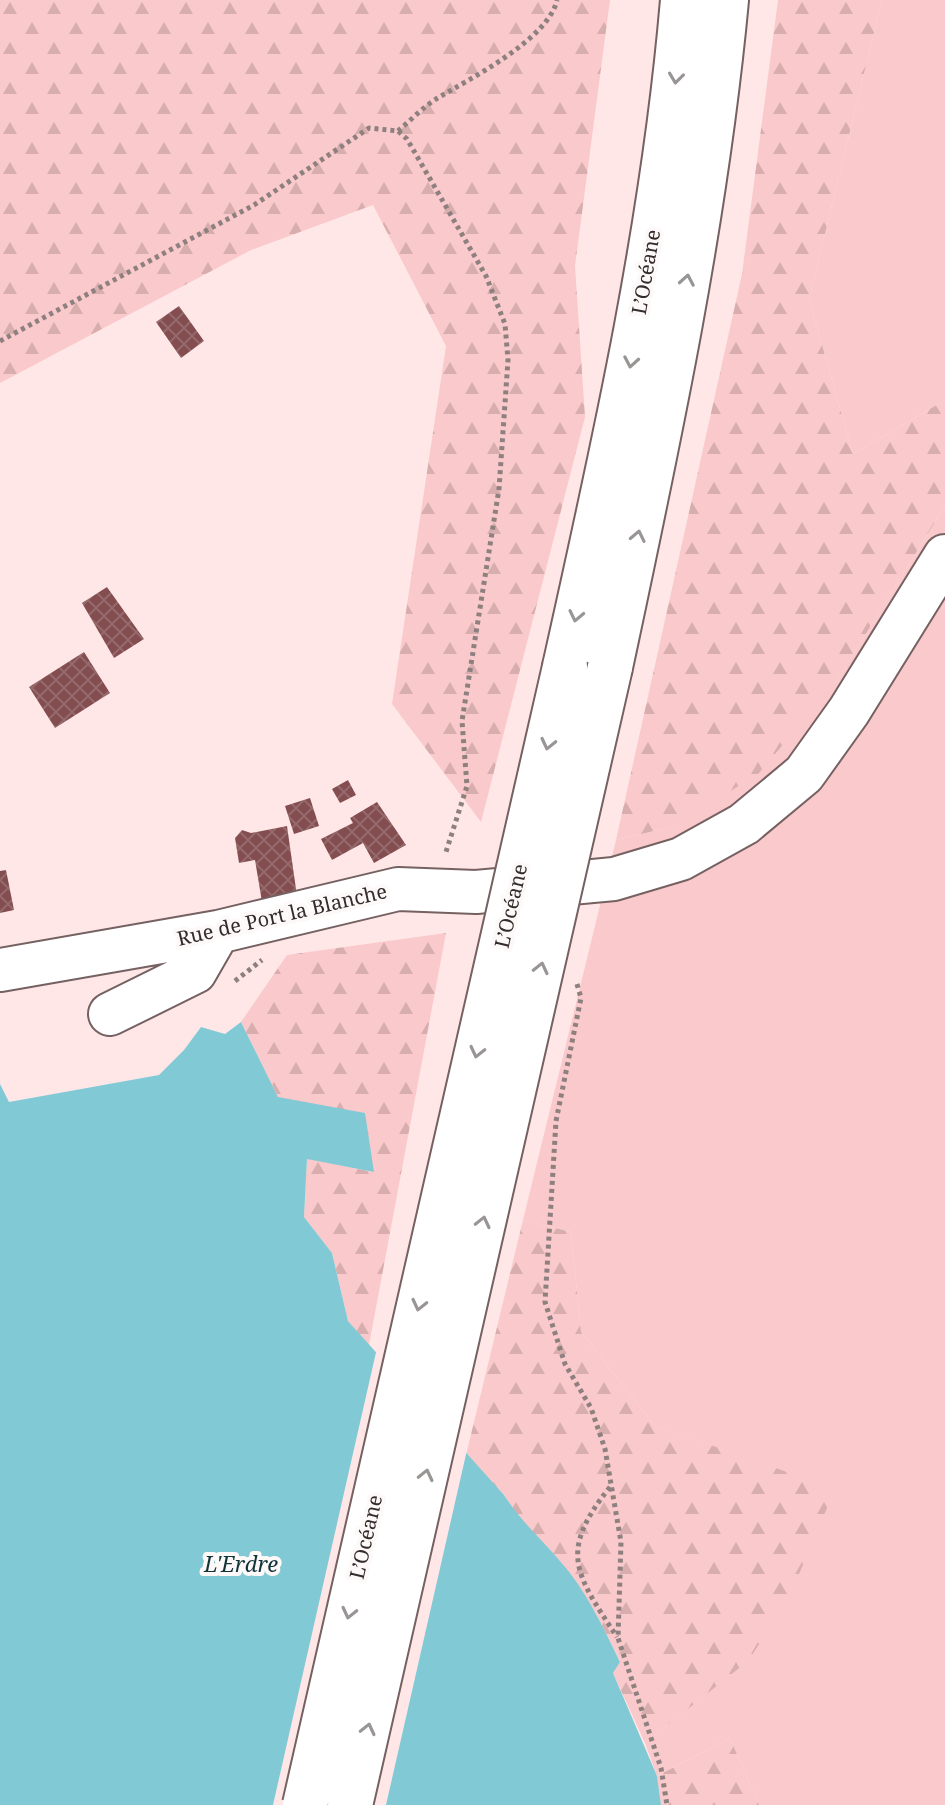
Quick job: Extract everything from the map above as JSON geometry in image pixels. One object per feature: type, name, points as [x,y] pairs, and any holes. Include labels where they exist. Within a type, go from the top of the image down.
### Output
[{"type":"highway","name":"L’Océane","points":[[305,1805],[565,667],[639,316],[663,170],[683,0]]},
{"type":"highway","name":"L’Océane","points":[[350,1805],[610,667],[687,281],[707,162],[726,0]]},
{"type":"street","name":"Rue de Port la Blanche","points":[[0,970],[218,932],[398,889],[476,892],[614,879],[681,859],[744,824],[804,774],[849,711],[945,556]]},
{"type":"street","points":[[110,1014],[195,972],[218,932]]},
{"type":"path","points":[[398,131],[433,101],[494,67],[554,14],[557,0]]},
{"type":"path","points":[[0,341],[254,205],[369,128],[398,131],[407,139],[486,276],[505,324],[508,360],[499,489],[462,721],[467,786],[434,890]]},
{"type":"path","points":[[218,932],[225,979],[235,981],[271,954]]},
{"type":"path","points":[[574,972],[581,998],[556,1121],[545,1302],[565,1364],[591,1408],[605,1449],[621,1542],[618,1638]]},
{"type":"path","points":[[610,1487],[578,1535],[577,1562],[592,1598],[618,1638],[661,1768],[667,1805]]},
{"type":"green space","points":[[0,0],[610,0],[575,266],[585,417],[481,822],[392,704],[446,346],[373,205],[251,250],[0,383]]},
{"type":"green space","points":[[778,0],[882,0],[809,299],[853,454],[945,400],[945,506],[836,682],[759,773],[675,826],[616,840],[742,274]]},
{"type":"green space","points":[[882,0],[945,0],[945,400],[853,454],[809,299]]},
{"type":"green space","points":[[945,506],[945,1805],[759,1805],[730,1738],[657,1776],[645,1743],[748,1660],[834,1490],[654,1425],[581,1332],[571,1232],[523,1220],[616,840],[675,826],[836,682]]},
{"type":"green space","points":[[446,933],[369,1345],[348,1321],[332,1253],[304,1217],[307,1158],[373,1172],[278,1097],[241,1022],[287,955]]},
{"type":"green space","points":[[523,1220],[571,1232],[581,1332],[654,1425],[835,1489],[788,1600],[748,1661],[645,1743],[613,1673],[620,1661],[595,1612],[561,1562],[523,1525],[504,1495],[466,1455]]},
{"type":"green space","points":[[730,1738],[759,1805],[661,1805],[657,1776]]},
{"type":"water","name":"L'Erdre","points":[[241,1022],[278,1097],[365,1113],[374,1172],[307,1159],[304,1217],[332,1253],[348,1321],[504,1495],[578,1584],[620,1662],[613,1673],[657,1776],[661,1805],[0,1805],[0,1084],[9,1102],[159,1075],[201,1027],[225,1034]]},
{"type":"pier","points":[[377,1348],[467,1450],[386,1805],[273,1805]]},
{"type":"building","points":[[179,306],[204,341],[181,358],[156,322]]},
{"type":"building","points":[[107,587],[144,639],[114,658],[82,603]]},
{"type":"building","points":[[84,652],[110,693],[55,728],[29,687]]},
{"type":"building","points":[[348,780],[356,795],[340,803],[332,789]]},
{"type":"building","points":[[310,798],[319,826],[294,834],[285,806]]},
{"type":"building","points":[[377,802],[406,845],[374,863],[363,843],[332,860],[321,839],[353,823],[350,818]]},
{"type":"building","points":[[287,826],[297,896],[262,902],[255,860],[239,863],[235,838],[242,830],[251,833]]},
{"type":"building","points":[[6,870],[14,910],[0,913],[0,871]]}]
